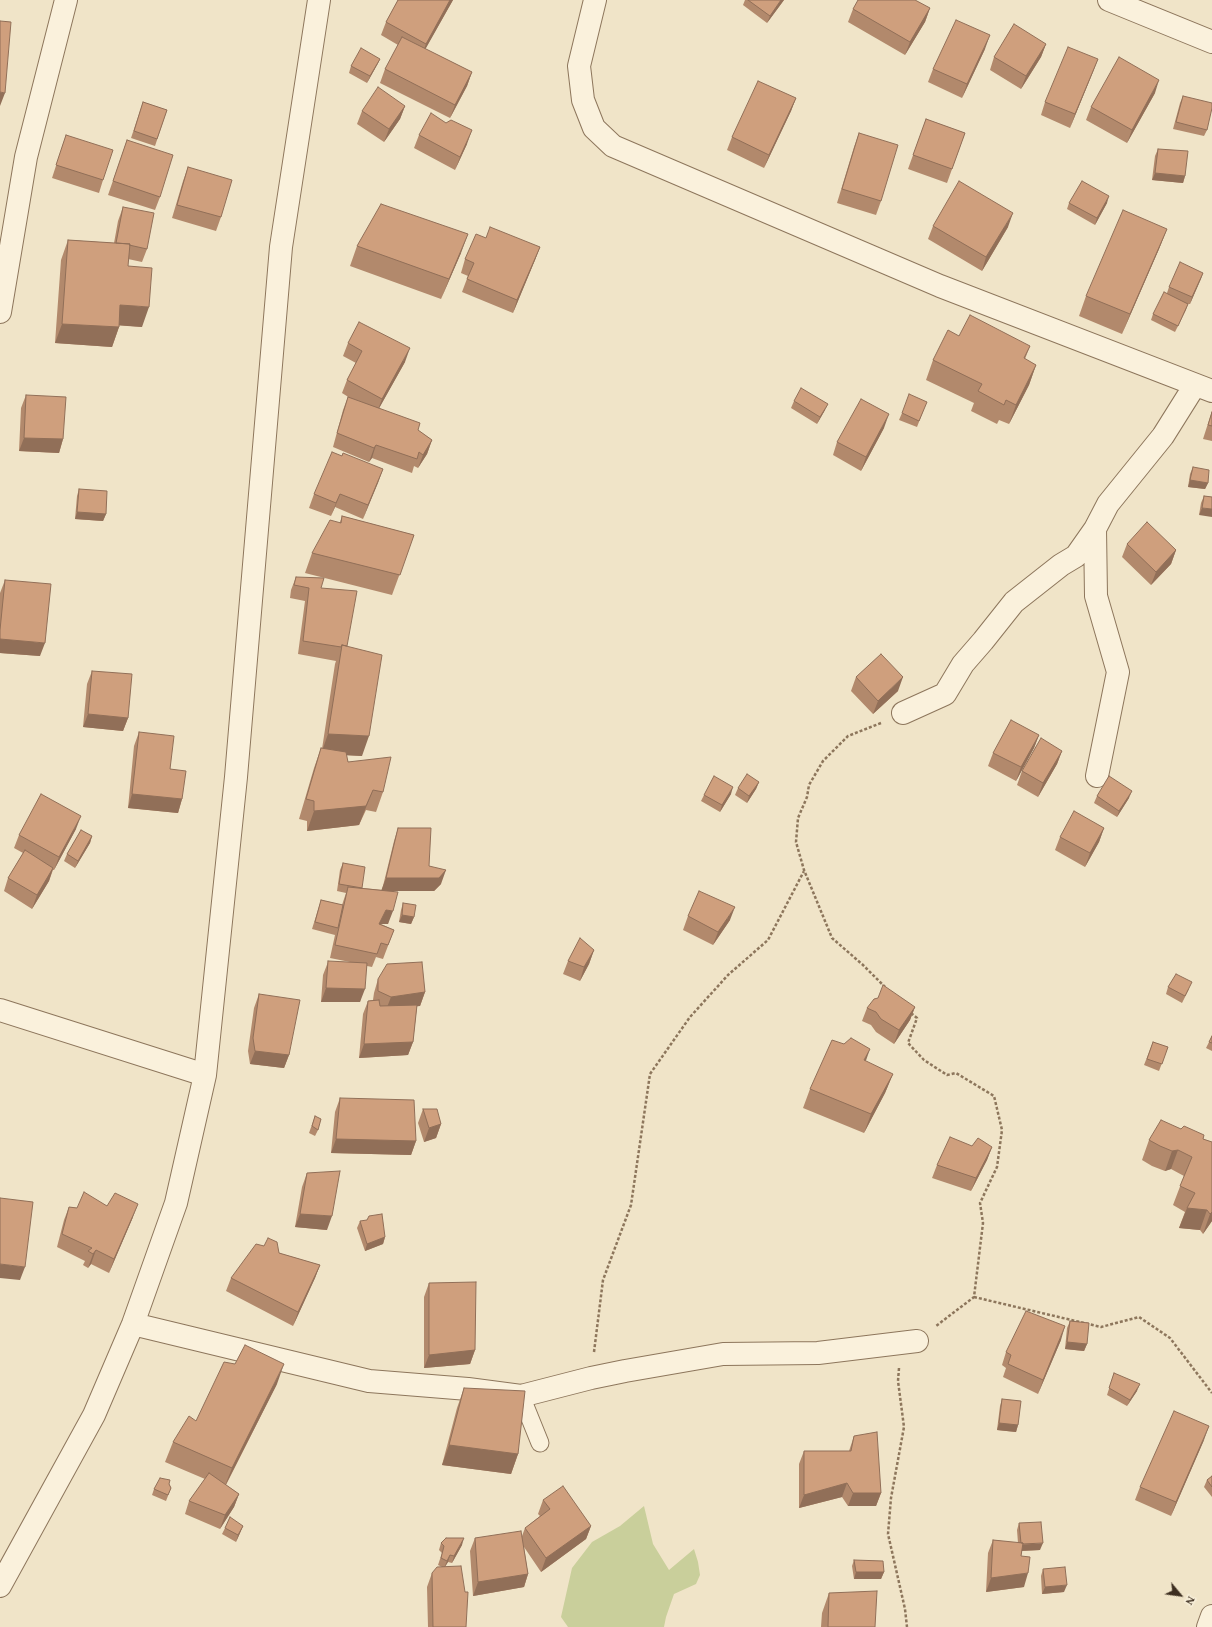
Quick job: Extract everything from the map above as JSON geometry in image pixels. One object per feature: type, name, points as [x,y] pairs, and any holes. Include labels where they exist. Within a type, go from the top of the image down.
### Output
[{"type":"street","points":[[0,312],[26,157],[66,0]]},
{"type":"street","points":[[0,1586],[94,1415],[133,1324],[176,1203],[205,1075],[236,777],[281,247],[320,0]]},
{"type":"street","points":[[595,0],[579,66],[584,100],[594,128],[613,146],[940,286],[1204,388],[1108,504],[1095,529],[1076,556],[1061,565],[1014,602],[963,664],[945,694],[903,713]]},
{"type":"street","points":[[1109,0],[1212,42]]},
{"type":"street","points":[[1095,529],[1096,596],[1118,672],[1098,776]]},
{"type":"street","points":[[0,1010],[205,1075]]},
{"type":"street","points":[[133,1324],[369,1381],[468,1389],[521,1396],[591,1378],[724,1354],[818,1353],[917,1341]]},
{"type":"street","points":[[1208,1627],[1212,1616]]},
{"type":"lane","points":[[521,1396],[540,1443]]},
{"type":"path","points":[[888,990],[863,965],[832,938],[804,870],[796,842],[798,818],[807,797],[809,785],[823,761],[848,736],[903,713]]},
{"type":"path","points":[[591,1378],[603,1280],[631,1205],[650,1074],[699,1006],[728,975],[768,940],[804,870]]},
{"type":"path","points":[[907,1009],[917,1018],[908,1044],[924,1060],[947,1075],[956,1073],[994,1096],[1002,1130],[997,1167],[980,1204],[983,1223],[974,1297],[917,1341],[900,1364],[899,1369],[898,1381],[904,1427],[888,1516],[888,1534],[905,1609],[907,1627]]},
{"type":"path","points":[[974,1297],[1102,1327],[1140,1317],[1170,1338],[1212,1393]]},
{"type":"green space","points":[[644,1506],[653,1544],[669,1570],[694,1549],[700,1575],[696,1584],[674,1594],[664,1627],[568,1627],[561,1617],[572,1568],[592,1542],[620,1526]]},
{"type":"building","points":[[398,0],[450,0],[426,44],[386,22]]},
{"type":"building","points":[[748,0],[781,0],[770,16]]},
{"type":"building","points":[[858,0],[915,0],[930,8],[910,42],[853,9]]},
{"type":"building","points":[[956,20],[990,35],[967,84],[933,69]]},
{"type":"building","points":[[0,21],[11,22],[5,93],[0,92]]},
{"type":"building","points":[[1014,24],[1046,44],[1026,76],[994,57]]},
{"type":"building","points":[[402,37],[472,72],[455,105],[385,69]]},
{"type":"building","points":[[1068,47],[1098,59],[1075,114],[1045,102]]},
{"type":"building","points":[[361,48],[380,59],[370,76],[351,66]]},
{"type":"building","points":[[1119,57],[1159,80],[1132,130],[1091,107]]},
{"type":"building","points":[[758,81],[796,98],[769,155],[732,137]]},
{"type":"building","points":[[378,87],[405,106],[389,129],[362,111]]},
{"type":"building","points":[[1183,96],[1212,103],[1207,130],[1176,122]]},
{"type":"building","points":[[143,102],[167,110],[157,139],[134,131]]},
{"type":"building","points":[[431,113],[446,123],[451,120],[472,130],[460,157],[419,135]]},
{"type":"building","points":[[926,119],[965,133],[952,169],[913,155]]},
{"type":"building","points":[[859,133],[898,145],[881,201],[842,189]]},
{"type":"building","points":[[66,135],[113,150],[103,180],[56,165]]},
{"type":"building","points":[[127,140],[173,155],[160,197],[113,181]]},
{"type":"building","points":[[1158,149],[1188,151],[1185,176],[1155,173]]},
{"type":"building","points":[[188,167],[232,180],[221,217],[177,205]]},
{"type":"building","points":[[959,181],[1013,213],[986,257],[933,226]]},
{"type":"building","points":[[1082,181],[1109,196],[1097,218],[1069,203]]},
{"type":"building","points":[[381,204],[468,234],[449,279],[357,246]]},
{"type":"building","points":[[123,207],[154,213],[147,249],[129,245],[130,244],[116,243]]},
{"type":"building","points":[[1123,210],[1167,229],[1130,314],[1086,296]]},
{"type":"building","points":[[490,227],[540,247],[517,300],[467,279],[474,263],[465,259],[476,234],[486,238]]},
{"type":"building","points":[[68,240],[130,244],[128,266],[152,268],[149,307],[120,305],[119,327],[62,324]]},
{"type":"building","points":[[1180,262],[1203,273],[1192,297],[1169,287]]},
{"type":"building","points":[[1164,292],[1188,304],[1178,326],[1153,314]]},
{"type":"building","points":[[970,315],[1030,346],[1024,358],[1036,365],[1016,405],[1006,400],[1004,405],[978,391],[982,384],[933,360],[948,330],[959,336]]},
{"type":"building","points":[[359,322],[410,348],[382,399],[347,380],[362,351],[348,343]]},
{"type":"building","points":[[801,388],[828,404],[820,417],[794,401]]},
{"type":"building","points":[[909,394],[927,402],[919,421],[902,413]]},
{"type":"building","points":[[26,395],[66,397],[63,439],[24,438]]},
{"type":"building","points":[[348,397],[420,423],[418,430],[432,440],[423,455],[419,452],[417,459],[376,445],[374,448],[337,433]]},
{"type":"building","points":[[861,399],[889,414],[866,457],[837,442]]},
{"type":"building","points":[[1212,412],[1212,426],[1208,425]]},
{"type":"building","points":[[332,452],[342,456],[343,453],[383,469],[368,505],[340,494],[336,503],[314,494]]},
{"type":"building","points":[[1193,467],[1209,470],[1208,483],[1190,480]]},
{"type":"building","points":[[79,489],[107,491],[106,514],[77,512]]},
{"type":"building","points":[[1204,496],[1212,497],[1212,509],[1202,508]]},
{"type":"building","points":[[342,516],[414,535],[400,575],[312,553],[330,520],[341,523]]},
{"type":"building","points":[[1147,522],[1176,550],[1156,572],[1127,544]]},
{"type":"building","points":[[296,577],[324,578],[321,588],[357,591],[347,646],[342,645],[341,647],[303,641],[309,588],[294,585]]},
{"type":"building","points":[[5,580],[51,584],[45,643],[0,639]]},
{"type":"building","points":[[342,645],[382,655],[369,736],[328,734]]},
{"type":"building","points":[[881,654],[903,677],[878,701],[856,677]]},
{"type":"building","points":[[92,671],[132,674],[128,718],[88,714]]},
{"type":"building","points":[[1011,720],[1039,735],[1021,767],[993,753]]},
{"type":"building","points":[[139,732],[174,736],[170,769],[186,771],[182,799],[132,794]]},
{"type":"building","points":[[1041,738],[1062,751],[1043,783],[1022,771]]},
{"type":"building","points":[[321,748],[346,752],[348,762],[391,757],[383,792],[373,790],[366,806],[314,811],[314,801],[306,799]]},
{"type":"building","points":[[747,774],[759,782],[749,796],[738,788]]},
{"type":"building","points":[[714,776],[733,787],[722,805],[704,795]]},
{"type":"building","points":[[1109,776],[1132,791],[1119,811],[1097,796]]},
{"type":"building","points":[[41,794],[81,816],[59,857],[19,835]]},
{"type":"building","points":[[1074,811],[1104,828],[1090,853],[1060,837]]},
{"type":"building","points":[[398,828],[431,828],[429,866],[446,870],[439,878],[386,878]]},
{"type":"building","points":[[81,830],[92,836],[78,861],[67,854]]},
{"type":"building","points":[[25,850],[53,868],[37,895],[8,878]]},
{"type":"building","points":[[343,863],[365,867],[362,888],[339,884]]},
{"type":"building","points":[[348,887],[398,892],[393,911],[386,910],[379,924],[394,930],[388,945],[381,943],[377,954],[335,945]]},
{"type":"building","points":[[699,891],[735,907],[718,932],[688,916]]},
{"type":"building","points":[[321,900],[343,905],[338,928],[315,922]]},
{"type":"building","points":[[403,903],[416,905],[414,917],[402,915]]},
{"type":"building","points":[[580,938],[594,950],[584,967],[568,961]]},
{"type":"building","points":[[328,961],[367,963],[365,989],[326,988]]},
{"type":"building","points":[[422,962],[425,992],[391,997],[378,991],[378,979],[387,964]]},
{"type":"building","points":[[1176,974],[1192,982],[1185,996],[1168,987]]},
{"type":"building","points":[[883,985],[915,1007],[899,1030],[881,1019],[876,1012],[867,1008],[874,999],[878,998]]},
{"type":"building","points":[[259,994],[300,1000],[289,1055],[255,1051],[253,1038]]},
{"type":"building","points":[[379,1000],[380,1006],[417,1005],[413,1042],[364,1044],[368,1001]]},
{"type":"building","points":[[1212,1036],[1212,1043],[1209,1042]]},
{"type":"building","points":[[851,1038],[870,1049],[864,1060],[893,1074],[871,1114],[810,1089],[832,1040],[844,1044]]},
{"type":"building","points":[[1153,1042],[1168,1047],[1162,1064],[1147,1059]]},
{"type":"building","points":[[340,1098],[414,1100],[416,1141],[336,1139]]},
{"type":"building","points":[[423,1109],[437,1109],[441,1124],[429,1128]]},
{"type":"building","points":[[315,1116],[321,1119],[318,1130],[312,1126]]},
{"type":"building","points":[[1161,1120],[1181,1129],[1184,1126],[1204,1135],[1203,1139],[1212,1142],[1212,1212],[1210,1214],[1207,1210],[1187,1208],[1195,1193],[1180,1186],[1192,1157],[1178,1150],[1172,1151],[1149,1140]]},
{"type":"building","points":[[950,1137],[972,1146],[978,1138],[992,1147],[976,1178],[937,1165]]},
{"type":"building","points":[[340,1171],[332,1216],[300,1214],[307,1173]]},
{"type":"building","points":[[84,1192],[107,1206],[115,1193],[138,1204],[114,1259],[96,1250],[93,1254],[88,1251],[92,1248],[62,1234],[69,1207],[77,1208]]},
{"type":"building","points":[[0,1198],[33,1202],[25,1267],[0,1264]]},
{"type":"building","points":[[382,1214],[385,1237],[367,1244],[360,1221],[367,1220],[369,1216]]},
{"type":"building","points":[[268,1238],[277,1242],[279,1253],[320,1265],[298,1312],[231,1278],[256,1244],[264,1246]]},
{"type":"building","points":[[476,1282],[475,1350],[429,1355],[429,1283]]},
{"type":"building","points":[[1026,1311],[1065,1326],[1043,1380],[1008,1364],[1011,1355],[1006,1352]]},
{"type":"building","points":[[1070,1321],[1089,1323],[1087,1344],[1067,1342]]},
{"type":"building","points":[[245,1345],[284,1364],[232,1468],[173,1442],[189,1416],[196,1421],[224,1362],[235,1364]]},
{"type":"building","points":[[1114,1373],[1140,1384],[1130,1400],[1109,1388]]},
{"type":"building","points":[[464,1388],[525,1391],[518,1454],[449,1445]]},
{"type":"building","points":[[1002,1399],[1021,1401],[1018,1425],[999,1423]]},
{"type":"building","points":[[1174,1411],[1209,1426],[1176,1502],[1140,1487]]},
{"type":"building","points":[[877,1432],[881,1493],[853,1493],[847,1483],[804,1495],[804,1451],[851,1451],[854,1436]]},
{"type":"building","points":[[209,1473],[239,1494],[225,1515],[189,1501]]},
{"type":"building","points":[[1212,1476],[1212,1487],[1207,1480]]},
{"type":"building","points":[[160,1478],[170,1480],[169,1484],[171,1488],[168,1495],[154,1489]]},
{"type":"building","points":[[563,1486],[591,1526],[546,1558],[525,1528],[550,1509],[543,1500]]},
{"type":"building","points":[[230,1517],[243,1526],[238,1535],[225,1528]]},
{"type":"building","points":[[1041,1522],[1043,1543],[1021,1543],[1019,1523]]},
{"type":"building","points":[[521,1531],[528,1574],[478,1582],[475,1538]]},
{"type":"building","points":[[446,1538],[464,1538],[454,1556],[450,1555],[447,1561],[441,1558],[444,1546],[441,1543]]},
{"type":"building","points":[[993,1540],[1023,1543],[1021,1556],[1030,1557],[1028,1573],[991,1578]]},
{"type":"building","points":[[854,1560],[883,1561],[884,1572],[856,1572]]},
{"type":"building","points":[[461,1566],[465,1592],[468,1592],[466,1627],[433,1627],[432,1573],[437,1567]]},
{"type":"building","points":[[1065,1567],[1067,1585],[1045,1587],[1043,1569]]},
{"type":"building","points":[[877,1591],[875,1627],[828,1627],[829,1593]]}]
